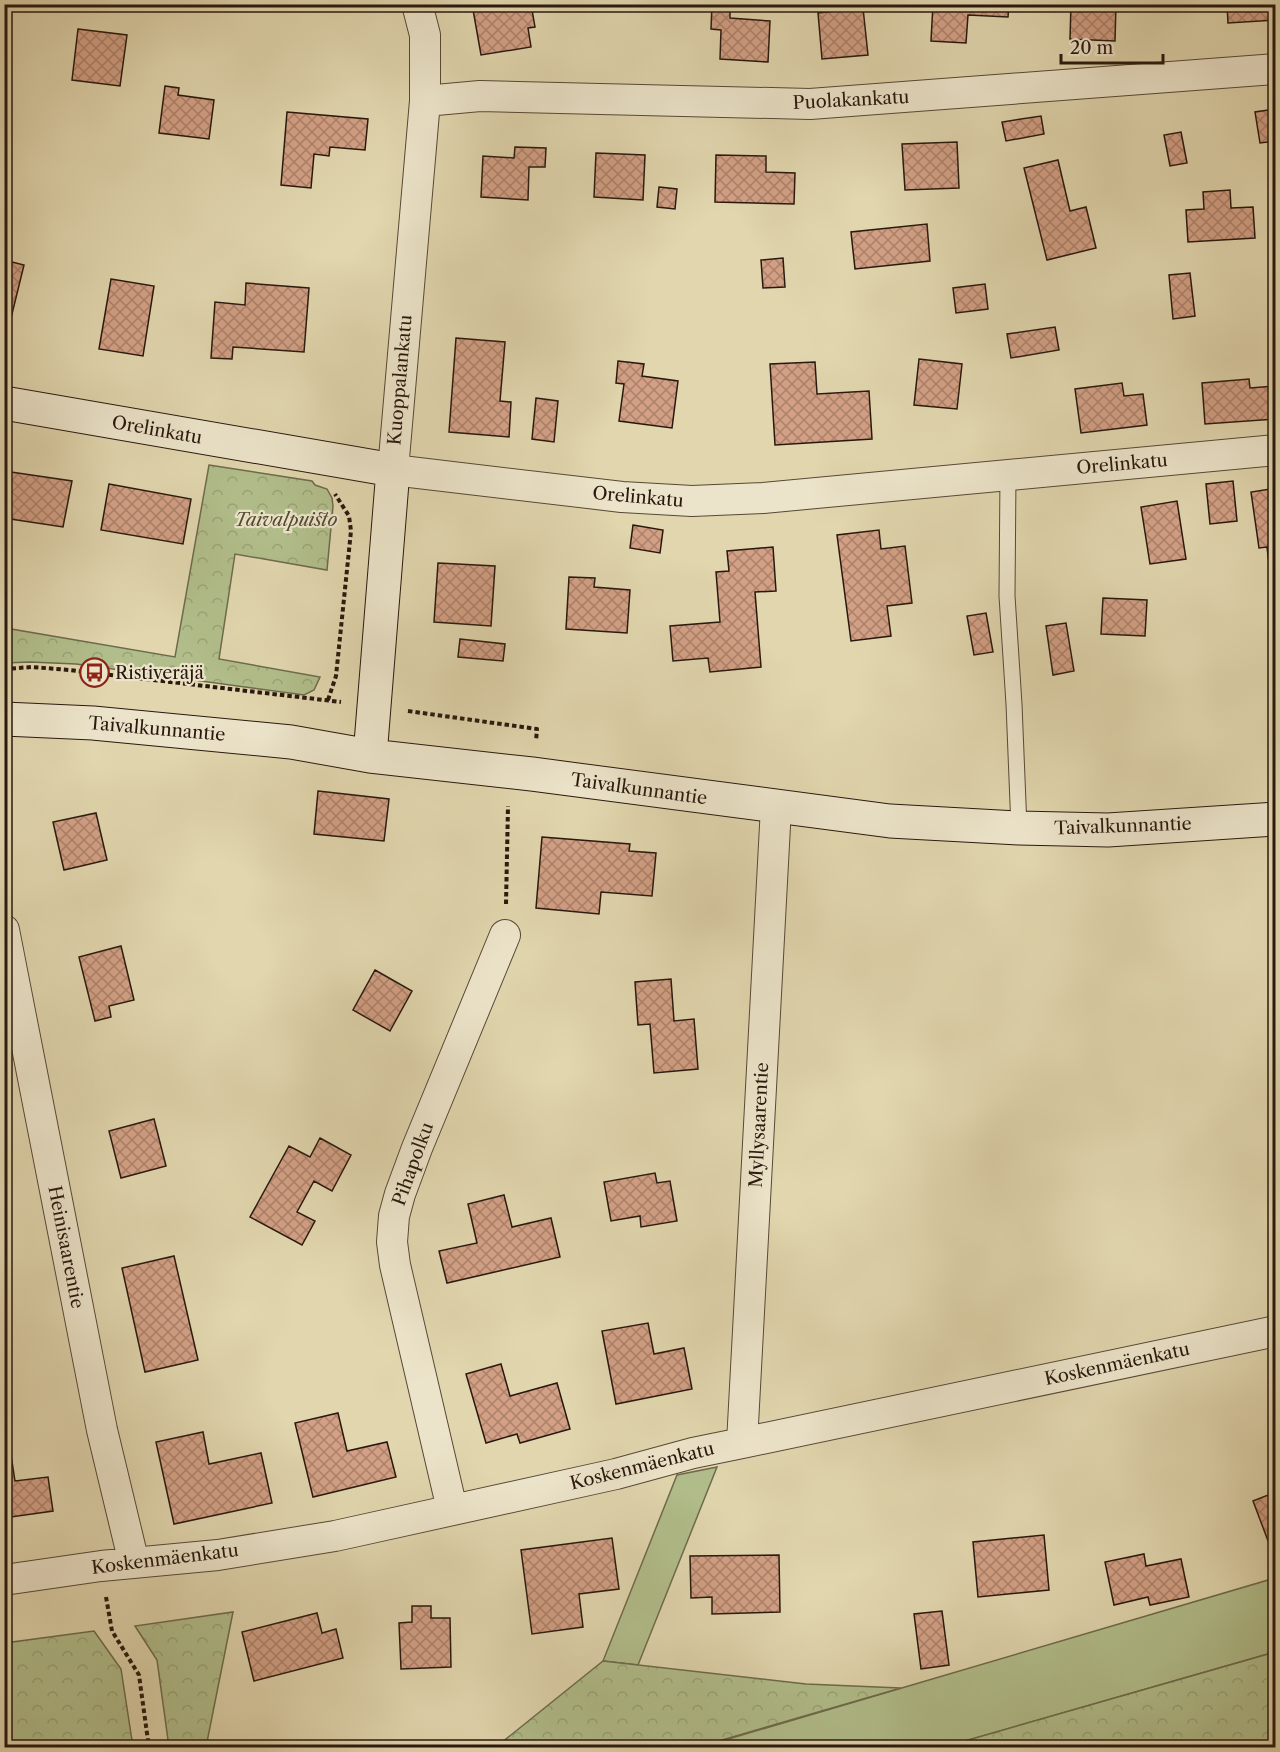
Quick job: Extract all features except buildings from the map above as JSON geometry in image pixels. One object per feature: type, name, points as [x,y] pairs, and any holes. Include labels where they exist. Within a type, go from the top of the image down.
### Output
[{"type":"street","name":"Kuoppalankatu","points":[[370,756],[425,101],[425,35],[417,4]]},
{"type":"street","name":"Puolakankatu","points":[[425,101],[480,96],[810,104],[1275,69]]},
{"type":"street","name":"Orelinkatu","points":[[4,403],[393,470],[622,497],[692,501],[763,498],[1275,450]]},
{"type":"street","name":"Taivalkunnantie","points":[[4,719],[93,723],[291,742],[370,756],[532,774],[890,821],[1108,830],[1275,819]]},
{"type":"street","name":"Myllysaarentie","points":[[742,1443],[776,807]]},
{"type":"street","name":"Heinisaarentie","points":[[4,930],[102,1430],[134,1563]]},
{"type":"street","name":"Pihapolku","points":[[452,1509],[395,1265],[392,1242],[394,1216],[417,1148],[505,935]]},
{"type":"street","name":"Koskenmäenkatu","points":[[4,1580],[101,1566],[218,1555],[335,1536],[616,1474],[742,1443],[1275,1330]]},
{"type":"lane","points":[[1008,475],[1006,596],[1014,704],[1019,828]]},
{"type":"path","points":[[328,700],[336,676],[351,531],[349,516],[332,490]]},
{"type":"path","points":[[4,669],[32,667],[69,670],[328,700],[537,729]]},
{"type":"path","points":[[505,935],[508,806]]},
{"type":"path","points":[[101,1566],[112,1631],[138,1675],[149,1748]]},
{"type":"green space","name":"Taivalpuisto","points":[[209,465],[312,481],[315,485],[327,489],[332,498],[327,570],[235,554],[219,659],[320,677],[314,690],[304,695],[76,664],[5,663],[5,628],[175,657]]},
{"type":"green space","points":[[717,1467],[638,1665],[603,1661],[677,1475]]},
{"type":"green space","points":[[1275,1578],[1275,1652],[944,1747],[698,1748]]},
{"type":"green space","points":[[233,1612],[206,1747],[169,1747],[157,1660],[135,1626]]},
{"type":"green space","points":[[94,1631],[121,1669],[133,1747],[5,1747],[5,1643]]},
{"type":"green space","points":[[1275,1652],[1275,1747],[944,1747]]},
{"type":"green space","points":[[603,1661],[806,1684],[901,1688],[698,1747],[496,1747]]},
{"type":"place","name":"Ristiveräjä","points":[[94,673]]}]
